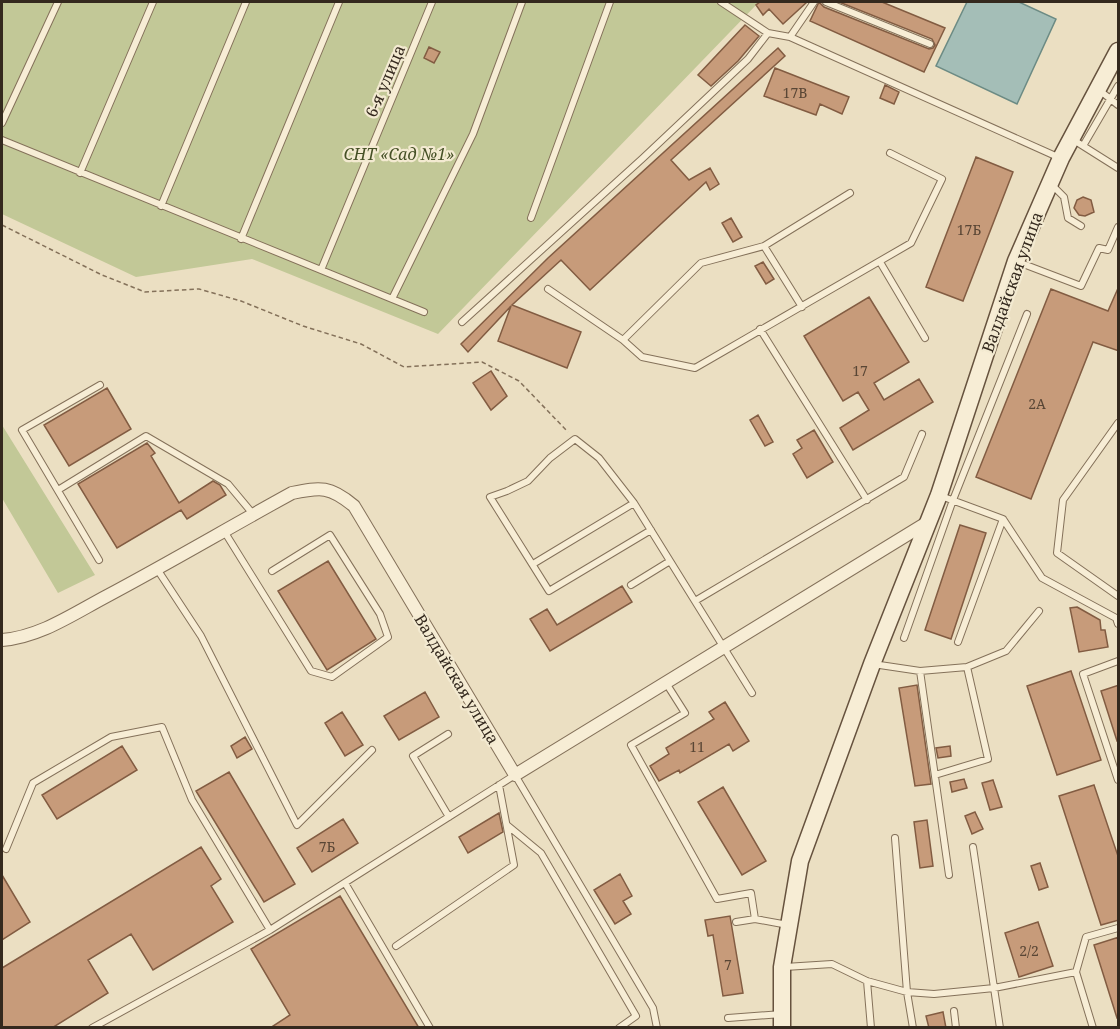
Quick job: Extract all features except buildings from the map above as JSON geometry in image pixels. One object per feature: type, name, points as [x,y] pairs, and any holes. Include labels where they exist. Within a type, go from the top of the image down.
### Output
[{"type":"street","name":"Валдайская улица","points":[[782,1021],[782,967],[800,861],[872,664],[928,522],[946,498],[1016,261],[1061,158],[1077,143],[1098,89],[1119,51]]},
{"type":"street","name":"Валдайская улица","points":[[2,640],[29,636],[157,569],[292,493],[315,488],[339,492],[354,506],[515,776]]},
{"type":"street","points":[[515,776],[928,522]]},
{"type":"lane","points":[[2,123],[58,2]]},
{"type":"lane","points":[[80,173],[153,2]]},
{"type":"lane","points":[[161,206],[246,2]]},
{"type":"lane","points":[[241,238],[339,2]]},
{"type":"lane","name":"6-я улица","points":[[321,270],[432,2]]},
{"type":"lane","points":[[392,299],[473,134],[522,2]]},
{"type":"lane","points":[[531,218],[610,2]]},
{"type":"lane","points":[[721,2],[768,33],[790,37],[1061,158]]},
{"type":"lane","points":[[790,37],[814,2]]},
{"type":"lane","points":[[826,2],[930,45]]},
{"type":"lane","points":[[462,322],[676,128],[748,59],[768,33]]},
{"type":"lane","points":[[1119,86],[1111,101],[1077,143],[1119,168]]},
{"type":"lane","points":[[1098,89],[1119,105]]},
{"type":"lane","points":[[2,140],[424,312]]},
{"type":"lane","points":[[548,289],[623,340],[642,357],[695,368],[911,243],[942,178],[890,153]]},
{"type":"lane","points":[[1050,183],[1064,197],[1068,218],[1081,226]]},
{"type":"lane","points":[[623,340],[700,263],[764,246],[850,193]]},
{"type":"lane","points":[[1016,261],[1081,286],[1100,248],[1107,250],[1119,227]]},
{"type":"lane","points":[[764,246],[802,307]]},
{"type":"lane","points":[[880,262],[925,338]]},
{"type":"lane","points":[[904,638],[946,498],[1027,314]]},
{"type":"lane","points":[[760,329],[867,500]]},
{"type":"lane","points":[[99,560],[22,430],[100,385]]},
{"type":"lane","points":[[1119,423],[1063,500],[1057,553],[1119,596]]},
{"type":"lane","points":[[695,601],[904,477],[921,434]]},
{"type":"lane","points":[[58,490],[146,436],[228,484],[253,514]]},
{"type":"lane","points":[[651,530],[549,591],[490,497],[528,481],[550,458],[575,439],[599,458],[634,503],[651,530],[670,561],[724,647],[752,693]]},
{"type":"lane","points":[[946,498],[1003,519],[1042,578],[1118,621]]},
{"type":"lane","points":[[533,564],[634,503]]},
{"type":"lane","points":[[958,642],[1003,519]]},
{"type":"lane","points":[[224,531],[311,671],[332,677],[388,637],[380,614],[330,535],[272,571]]},
{"type":"lane","points":[[631,585],[670,561]]},
{"type":"lane","points":[[157,569],[201,636],[297,825],[372,750]]},
{"type":"lane","points":[[872,664],[920,671],[967,667],[1006,651],[1039,611]]},
{"type":"lane","points":[[1119,661],[1083,674],[1119,780]]},
{"type":"lane","points":[[935,775],[988,759],[967,667]]},
{"type":"lane","points":[[920,671],[949,874]]},
{"type":"lane","points":[[666,683],[685,713],[632,745],[717,899],[751,892],[755,919]]},
{"type":"lane","points":[[6,849],[33,783],[111,737],[162,727],[192,800],[270,930]]},
{"type":"lane","points":[[448,734],[413,756],[449,817]]},
{"type":"lane","points":[[92,1028],[270,930],[515,776],[653,1008],[657,1028]]},
{"type":"lane","points":[[396,946],[514,865],[499,785]]},
{"type":"lane","points":[[507,825],[541,853],[636,1016],[619,1028]]},
{"type":"lane","points":[[894,838],[907,992],[913,1028]]},
{"type":"lane","points":[[973,848],[1000,1028]]},
{"type":"lane","points":[[345,883],[430,1028]]},
{"type":"lane","points":[[736,922],[755,919],[789,925]]},
{"type":"lane","points":[[1093,1028],[1076,972],[1086,938],[1119,928]]},
{"type":"lane","points":[[782,967],[832,964],[867,981],[907,992],[934,994],[994,988],[1076,972]]},
{"type":"lane","points":[[867,981],[871,1028]]},
{"type":"lane","points":[[954,1011],[956,1028]]},
{"type":"lane","points":[[728,1018],[782,1021]]},
{"type":"path","points":[[2,225],[102,275],[145,292],[199,289],[241,301],[303,326],[361,344],[404,367],[482,362],[519,381],[575,439]]},
{"type":"green space","name":"СНТ «Сад №1»","points":[[2,2],[759,2],[438,334],[252,259],[136,277],[2,214]]},
{"type":"green space","points":[[2,425],[95,575],[58,593],[2,498]]},
{"type":"water","points":[[967,2],[1019,2],[1056,19],[1017,104],[936,66]]}]
